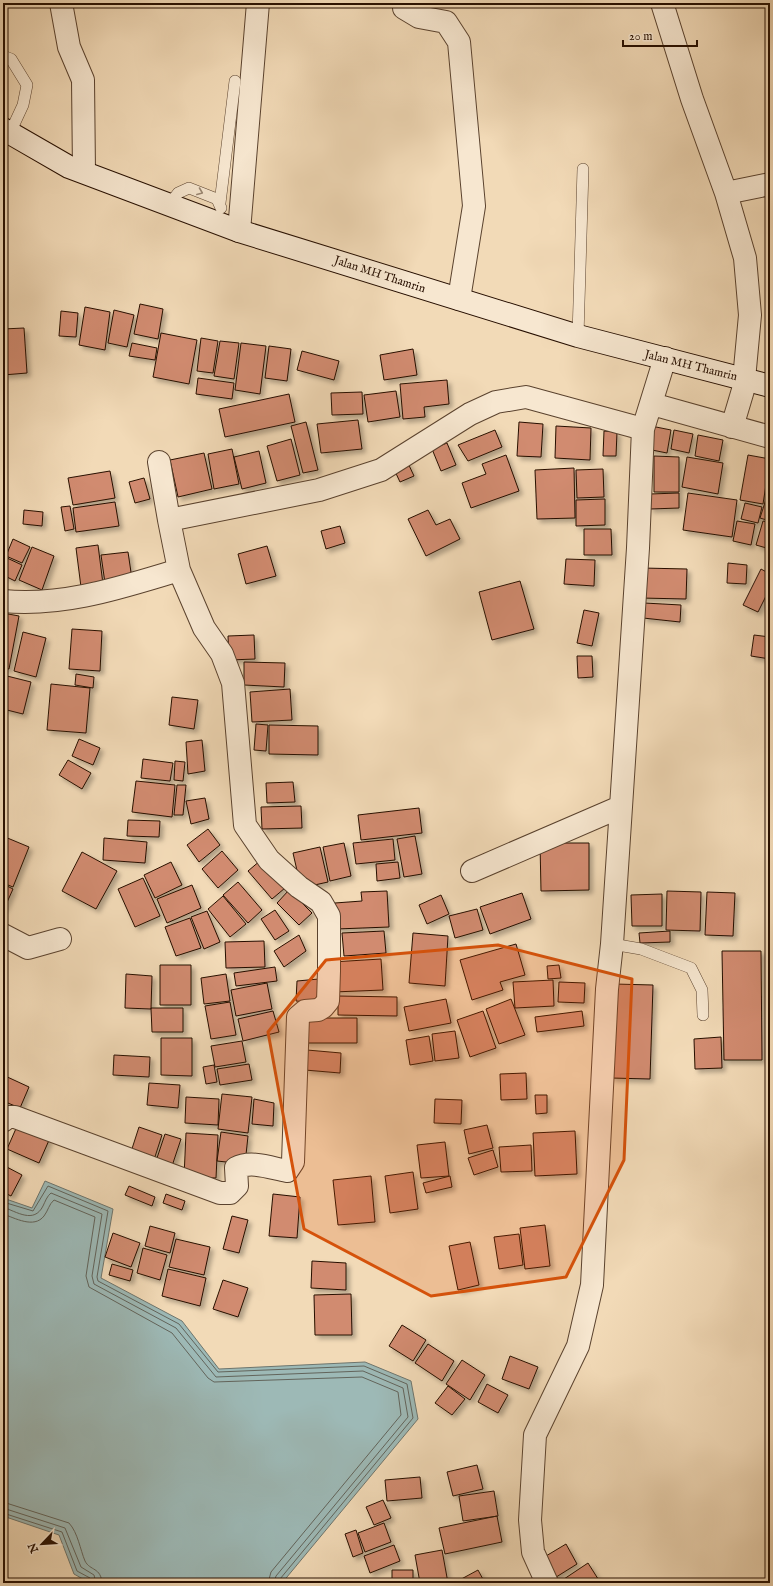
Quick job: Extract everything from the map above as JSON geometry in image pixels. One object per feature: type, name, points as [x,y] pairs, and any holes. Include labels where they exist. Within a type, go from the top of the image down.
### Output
[{"type":"street","points":[[61,3],[69,47],[83,80],[84,172]]},
{"type":"street","points":[[239,232],[258,3]]},
{"type":"street","points":[[404,3],[404,8],[419,17],[446,22],[459,42],[474,206],[459,299]]},
{"type":"street","points":[[662,3],[692,99],[726,193],[745,258],[750,315],[744,384],[734,422]]},
{"type":"street","name":"Jalan MH Thamrin","points":[[6,131],[69,167],[169,205],[219,214],[239,232],[333,259],[578,336],[663,367],[744,384],[770,386]]},
{"type":"street","points":[[726,193],[770,184]]},
{"type":"street","points":[[547,1583],[533,1552],[530,1520],[535,1435],[578,1346],[592,1284],[607,989],[612,944],[638,548],[643,429],[663,367]]},
{"type":"street","points":[[169,520],[319,490],[381,470],[470,414],[496,402],[526,397],[643,429]]},
{"type":"street","points":[[653,400],[734,422],[770,437]]},
{"type":"street","points":[[3,1121],[8,1117],[15,1117],[220,1193],[230,1193],[237,1186],[236,1168],[241,1165],[248,1164],[287,1171],[293,1162],[298,1017],[305,1011],[318,1010],[324,1007],[328,1001],[328,916],[321,902],[299,887],[269,860],[245,826],[233,683],[222,654],[204,628],[179,570],[159,462]]},
{"type":"street","points":[[3,601],[50,602],[108,591],[179,570]]},
{"type":"street","points":[[472,871],[620,807]]},
{"type":"street","points":[[3,935],[28,948],[60,939]]},
{"type":"lane","points":[[3,56],[11,59],[27,85],[23,105],[6,131]]},
{"type":"lane","points":[[219,214],[235,81]]},
{"type":"lane","points":[[578,336],[583,169]]},
{"type":"lane","points":[[612,944],[641,949],[691,968],[702,990],[703,1014]]},
{"type":"highlighted area","points":[[498,945],[632,979],[624,1160],[566,1277],[431,1296],[304,1229],[268,1032],[326,960]]},
{"type":"water","points":[[45,1181],[113,1209],[101,1278],[182,1321],[219,1369],[365,1362],[411,1381],[418,1419],[282,1583],[90,1583],[74,1574],[59,1535],[3,1516],[3,1198],[32,1208]]},
{"type":"building","points":[[140,304],[163,309],[158,339],[134,334]]},
{"type":"building","points":[[85,307],[110,312],[105,350],[79,345]]},
{"type":"building","points":[[114,310],[134,315],[127,347],[108,343]]},
{"type":"building","points":[[61,311],[78,313],[76,337],[59,336]]},
{"type":"building","points":[[24,328],[27,373],[3,375],[3,356],[5,355],[3,329]]},
{"type":"building","points":[[161,333],[197,340],[189,384],[153,377]]},
{"type":"building","points":[[201,338],[218,341],[213,373],[197,371]]},
{"type":"building","points":[[220,341],[239,343],[234,379],[214,376]]},
{"type":"building","points":[[132,343],[157,348],[155,360],[129,356]]},
{"type":"building","points":[[241,343],[266,346],[260,394],[235,390]]},
{"type":"building","points":[[269,346],[291,349],[287,381],[265,378]]},
{"type":"building","points":[[413,349],[417,375],[384,380],[380,355]]},
{"type":"building","points":[[302,351],[339,361],[334,380],[297,370]]},
{"type":"building","points":[[198,378],[234,383],[232,399],[196,394]]},
{"type":"building","points":[[447,380],[449,404],[424,407],[425,417],[403,419],[400,384]]},
{"type":"building","points":[[396,391],[400,417],[368,422],[364,395]]},
{"type":"building","points":[[362,392],[363,414],[332,415],[331,393]]},
{"type":"building","points":[[289,394],[295,422],[225,437],[219,409]]},
{"type":"building","points":[[358,420],[362,449],[321,453],[317,424]]},
{"type":"building","points":[[306,422],[318,470],[303,473],[291,426]]},
{"type":"building","points":[[519,422],[543,424],[541,457],[517,456]]},
{"type":"building","points":[[556,426],[591,428],[590,460],[555,458]]},
{"type":"building","points":[[651,426],[671,430],[667,453],[647,449]]},
{"type":"building","points":[[495,430],[502,447],[468,461],[458,445]]},
{"type":"building","points":[[674,430],[693,434],[689,453],[671,449]]},
{"type":"building","points":[[604,431],[617,432],[616,456],[603,456]]},
{"type":"building","points":[[698,435],[723,440],[719,461],[695,456]]},
{"type":"building","points":[[291,439],[300,475],[277,481],[267,446]]},
{"type":"building","points":[[447,443],[456,465],[441,471],[432,449]]},
{"type":"building","points":[[232,449],[239,484],[214,489],[208,454]]},
{"type":"building","points":[[259,451],[266,483],[242,489],[234,457]]},
{"type":"building","points":[[204,453],[212,489],[178,497],[170,460]]},
{"type":"building","points":[[506,455],[519,491],[471,508],[462,483],[486,474],[482,464]]},
{"type":"building","points":[[748,455],[770,459],[763,504],[740,500]]},
{"type":"building","points":[[654,456],[679,457],[679,492],[654,492]]},
{"type":"building","points":[[687,457],[723,463],[718,494],[682,487]]},
{"type":"building","points":[[407,461],[414,476],[400,482],[393,467]]},
{"type":"building","points":[[574,468],[575,518],[537,519],[535,470]]},
{"type":"building","points":[[603,469],[604,497],[577,498],[576,470]]},
{"type":"building","points":[[110,471],[115,498],[73,505],[68,478]]},
{"type":"building","points":[[144,478],[150,499],[135,503],[129,482]]},
{"type":"building","points":[[770,480],[770,495],[766,494]]},
{"type":"building","points":[[679,493],[679,508],[650,509],[650,494]]},
{"type":"building","points":[[688,493],[737,500],[732,537],[683,530]]},
{"type":"building","points":[[767,496],[770,497],[770,521],[760,518]]},
{"type":"building","points":[[605,499],[605,525],[576,526],[576,500]]},
{"type":"building","points":[[115,502],[119,526],[76,532],[73,508]]},
{"type":"building","points":[[745,503],[762,507],[758,523],[741,519]]},
{"type":"building","points":[[70,506],[74,529],[65,531],[61,507]]},
{"type":"building","points":[[24,510],[43,512],[42,526],[23,524]]},
{"type":"building","points":[[428,510],[436,525],[450,519],[460,539],[426,556],[408,519]]},
{"type":"building","points":[[737,521],[755,524],[751,545],[733,541]]},
{"type":"building","points":[[763,521],[770,523],[770,549],[756,545]]},
{"type":"building","points":[[340,526],[345,543],[326,549],[321,531]]},
{"type":"building","points":[[584,529],[611,529],[612,555],[584,555]]},
{"type":"building","points":[[13,539],[30,547],[22,563],[6,556]]},
{"type":"building","points":[[98,545],[103,584],[81,587],[76,548]]},
{"type":"building","points":[[267,546],[276,576],[246,584],[238,554]]},
{"type":"building","points":[[32,547],[54,556],[42,590],[19,580]]},
{"type":"building","points":[[128,552],[132,579],[105,583],[101,555]]},
{"type":"building","points":[[7,558],[22,565],[15,581],[3,575],[3,567]]},
{"type":"building","points":[[566,559],[595,560],[594,586],[564,584]]},
{"type":"building","points":[[728,563],[747,565],[746,584],[727,583]]},
{"type":"building","points":[[642,568],[687,569],[686,599],[641,598]]},
{"type":"building","points":[[761,569],[770,574],[770,588],[758,612],[743,605]]},
{"type":"building","points":[[520,581],[534,629],[492,640],[479,592]]},
{"type":"building","points":[[644,603],[681,605],[680,622],[643,618]]},
{"type":"building","points":[[584,610],[599,613],[592,646],[577,643]]},
{"type":"building","points":[[3,613],[19,616],[9,669],[3,668]]},
{"type":"building","points":[[72,629],[102,631],[100,671],[69,669]]},
{"type":"building","points":[[23,632],[46,638],[36,677],[14,671]]},
{"type":"building","points":[[254,635],[255,659],[229,660],[228,636]]},
{"type":"building","points":[[754,635],[770,637],[770,659],[751,656]]},
{"type":"building","points":[[577,656],[592,656],[593,677],[578,678]]},
{"type":"building","points":[[244,662],[285,663],[284,687],[244,685]]},
{"type":"building","points":[[76,674],[94,677],[93,688],[75,685]]},
{"type":"building","points":[[3,675],[31,682],[23,714],[3,709]]},
{"type":"building","points":[[51,684],[90,688],[86,733],[47,730]]},
{"type":"building","points":[[290,689],[292,720],[252,722],[250,692]]},
{"type":"building","points":[[172,697],[198,700],[194,729],[169,725]]},
{"type":"building","points":[[256,724],[268,725],[266,751],[254,750]]},
{"type":"building","points":[[269,725],[318,726],[318,755],[269,754]]},
{"type":"building","points":[[79,739],[100,748],[93,765],[72,756]]},
{"type":"building","points":[[202,740],[205,771],[188,774],[186,742]]},
{"type":"building","points":[[143,759],[173,763],[170,781],[141,778]]},
{"type":"building","points":[[68,760],[91,773],[82,789],[59,775]]},
{"type":"building","points":[[175,761],[185,762],[183,781],[174,780]]},
{"type":"building","points":[[136,781],[175,785],[172,817],[132,812]]},
{"type":"building","points":[[293,782],[295,802],[267,803],[266,783]]},
{"type":"building","points":[[177,785],[186,785],[183,815],[174,815]]},
{"type":"building","points":[[205,798],[209,819],[191,824],[186,801]]},
{"type":"building","points":[[301,806],[302,828],[262,829],[261,807]]},
{"type":"building","points":[[419,808],[422,833],[361,840],[358,815]]},
{"type":"building","points":[[128,820],[160,821],[159,837],[127,836]]},
{"type":"building","points":[[208,829],[220,845],[199,862],[187,845]]},
{"type":"building","points":[[415,836],[422,874],[404,877],[397,839]]},
{"type":"building","points":[[5,837],[29,847],[13,887],[3,883],[3,842]]},
{"type":"building","points":[[104,838],[147,842],[145,863],[103,860]]},
{"type":"building","points":[[393,839],[395,860],[356,864],[353,843]]},
{"type":"building","points":[[344,843],[351,876],[330,881],[323,847]]},
{"type":"building","points":[[540,843],[589,843],[589,890],[541,891]]},
{"type":"building","points":[[320,847],[328,882],[301,888],[293,853]]},
{"type":"building","points":[[222,851],[238,870],[218,888],[202,869]]},
{"type":"building","points":[[82,852],[117,871],[96,909],[62,891]]},
{"type":"building","points":[[261,860],[285,888],[272,899],[248,871]]},
{"type":"building","points":[[171,862],[182,885],[155,898],[144,875]]},
{"type":"building","points":[[398,862],[400,878],[377,881],[376,864]]},
{"type":"building","points":[[143,878],[160,916],[135,927],[118,889]]},
{"type":"building","points":[[238,882],[262,910],[248,923],[223,895]]},
{"type":"building","points":[[3,884],[13,889],[4,909],[3,909]]},
{"type":"building","points":[[192,885],[201,908],[167,923],[157,899]]},
{"type":"building","points":[[289,890],[312,913],[299,925],[277,903]]},
{"type":"building","points":[[387,891],[389,927],[336,929],[335,903],[362,901],[361,892]]},
{"type":"building","points":[[667,891],[701,892],[700,931],[666,930]]},
{"type":"building","points":[[707,892],[735,893],[733,936],[705,935]]},
{"type":"building","points":[[522,893],[531,919],[490,934],[480,907]]},
{"type":"building","points":[[662,894],[662,926],[632,926],[631,895]]},
{"type":"building","points":[[441,895],[449,914],[427,924],[419,905]]},
{"type":"building","points":[[223,896],[246,924],[230,937],[208,909]]},
{"type":"building","points":[[477,909],[483,930],[455,938],[449,916]]},
{"type":"building","points":[[275,910],[289,931],[275,940],[261,919]]},
{"type":"building","points":[[207,911],[220,942],[204,949],[191,917]]},
{"type":"building","points":[[190,918],[201,948],[176,956],[165,927]]},
{"type":"building","points":[[384,931],[386,953],[344,956],[342,933]]},
{"type":"building","points":[[670,931],[670,942],[640,943],[639,933]]},
{"type":"building","points":[[413,933],[448,936],[445,986],[409,983]]},
{"type":"building","points":[[299,935],[306,951],[284,967],[274,951]]},
{"type":"building","points":[[264,941],[265,967],[226,968],[225,942]]},
{"type":"building","points":[[516,944],[525,975],[500,982],[503,990],[472,1000],[460,960]]},
{"type":"building","points":[[722,951],[761,951],[762,1060],[724,1060]]},
{"type":"building","points":[[381,959],[383,990],[333,992],[332,962]]},
{"type":"building","points":[[160,965],[191,965],[191,1005],[160,1005]]},
{"type":"building","points":[[559,965],[561,978],[548,979],[547,966]]},
{"type":"building","points":[[275,967],[277,981],[236,986],[234,973]]},
{"type":"building","points":[[126,974],[152,976],[151,1009],[125,1008]]},
{"type":"building","points":[[226,974],[230,1001],[204,1004],[201,978]]},
{"type":"building","points":[[319,979],[318,1003],[296,1001],[297,981]]},
{"type":"building","points":[[553,980],[554,1006],[515,1008],[513,982]]},
{"type":"building","points":[[559,982],[585,983],[584,1003],[558,1002]]},
{"type":"building","points":[[267,983],[272,1009],[236,1016],[231,990]]},
{"type":"building","points":[[614,984],[653,985],[650,1079],[611,1078]]},
{"type":"building","points":[[338,996],[397,997],[397,1016],[338,1015]]},
{"type":"building","points":[[446,999],[451,1023],[409,1031],[404,1007]]},
{"type":"building","points":[[511,999],[525,1035],[499,1044],[486,1009]]},
{"type":"building","points":[[230,1002],[236,1035],[211,1039],[205,1006]]},
{"type":"building","points":[[151,1008],[183,1008],[183,1032],[152,1032]]},
{"type":"building","points":[[273,1011],[279,1032],[243,1041],[238,1019]]},
{"type":"building","points":[[483,1011],[496,1048],[470,1057],[457,1020]]},
{"type":"building","points":[[582,1011],[584,1026],[537,1032],[535,1017]]},
{"type":"building","points":[[303,1018],[357,1018],[357,1043],[303,1043]]},
{"type":"building","points":[[455,1031],[459,1058],[435,1061],[432,1034]]},
{"type":"building","points":[[429,1036],[433,1061],[410,1065],[406,1040]]},
{"type":"building","points":[[721,1037],[722,1068],[695,1069],[694,1039]]},
{"type":"building","points":[[161,1038],[192,1038],[192,1076],[161,1075]]},
{"type":"building","points":[[242,1041],[246,1062],[215,1067],[211,1046]]},
{"type":"building","points":[[307,1050],[341,1053],[340,1073],[305,1070]]},
{"type":"building","points":[[114,1055],[150,1057],[149,1077],[113,1075]]},
{"type":"building","points":[[249,1064],[252,1080],[220,1085],[217,1069]]},
{"type":"building","points":[[214,1065],[217,1082],[206,1084],[203,1067]]},
{"type":"building","points":[[526,1073],[527,1099],[501,1100],[500,1074]]},
{"type":"building","points":[[3,1075],[29,1087],[20,1108],[3,1101]]},
{"type":"building","points":[[149,1083],[180,1085],[178,1108],[147,1105]]},
{"type":"building","points":[[222,1094],[252,1097],[248,1133],[218,1129]]},
{"type":"building","points":[[535,1095],[547,1095],[547,1113],[536,1114]]},
{"type":"building","points":[[186,1097],[219,1099],[218,1125],[185,1123]]},
{"type":"building","points":[[254,1099],[274,1103],[273,1126],[252,1124]]},
{"type":"building","points":[[435,1099],[462,1100],[461,1124],[434,1123]]},
{"type":"building","points":[[18,1124],[50,1138],[39,1163],[7,1149]]},
{"type":"building","points":[[487,1125],[493,1148],[469,1154],[464,1130]]},
{"type":"building","points":[[139,1127],[162,1135],[152,1166],[129,1158]]},
{"type":"building","points":[[575,1131],[577,1174],[535,1176],[533,1133]]},
{"type":"building","points":[[221,1132],[248,1136],[245,1164],[217,1161]]},
{"type":"building","points":[[186,1133],[218,1135],[216,1178],[184,1177]]},
{"type":"building","points":[[165,1134],[181,1139],[171,1169],[155,1164]]},
{"type":"building","points":[[445,1142],[449,1176],[421,1178],[417,1145]]},
{"type":"building","points":[[531,1145],[532,1171],[501,1172],[499,1147]]},
{"type":"building","points":[[493,1150],[498,1167],[474,1175],[468,1158]]},
{"type":"building","points":[[3,1165],[22,1175],[11,1196],[3,1192]]},
{"type":"building","points":[[413,1172],[418,1209],[390,1213],[385,1176]]},
{"type":"building","points":[[371,1176],[375,1222],[338,1225],[333,1180]]},
{"type":"building","points":[[450,1176],[452,1187],[426,1193],[423,1183]]},
{"type":"building","points":[[129,1186],[155,1197],[152,1206],[125,1195]]},
{"type":"building","points":[[166,1194],[185,1201],[182,1210],[163,1203]]},
{"type":"building","points":[[273,1194],[300,1197],[297,1238],[269,1236]]},
{"type":"building","points":[[232,1216],[248,1220],[239,1253],[223,1249]]},
{"type":"building","points":[[545,1225],[550,1266],[525,1269],[520,1228]]},
{"type":"building","points":[[150,1226],[175,1233],[170,1253],[145,1246]]},
{"type":"building","points":[[113,1233],[140,1243],[131,1267],[105,1257]]},
{"type":"building","points":[[519,1234],[523,1265],[499,1269],[494,1237]]},
{"type":"building","points":[[176,1239],[210,1247],[204,1275],[169,1267]]},
{"type":"building","points":[[470,1242],[479,1285],[458,1290],[449,1246]]},
{"type":"building","points":[[143,1248],[167,1255],[160,1280],[137,1273]]},
{"type":"building","points":[[312,1261],[346,1263],[346,1290],[311,1288]]},
{"type":"building","points":[[112,1264],[133,1270],[130,1281],[109,1275]]},
{"type":"building","points":[[168,1269],[206,1278],[200,1306],[162,1296]]},
{"type":"building","points":[[223,1280],[248,1288],[238,1317],[213,1309]]},
{"type":"building","points":[[351,1294],[352,1335],[315,1335],[314,1295]]},
{"type":"building","points":[[402,1325],[426,1340],[413,1361],[389,1346]]},
{"type":"building","points":[[428,1344],[454,1361],[442,1381],[415,1363]]},
{"type":"building","points":[[510,1356],[538,1367],[529,1389],[502,1379]]},
{"type":"building","points":[[462,1360],[485,1375],[470,1400],[446,1384]]},
{"type":"building","points":[[487,1384],[508,1395],[498,1413],[478,1402]]},
{"type":"building","points":[[448,1386],[465,1399],[452,1415],[435,1403]]},
{"type":"building","points":[[477,1465],[483,1489],[453,1496],[447,1472]]},
{"type":"building","points":[[420,1477],[422,1498],[387,1501],[385,1480]]},
{"type":"building","points":[[494,1491],[498,1516],[463,1521],[459,1496]]},
{"type":"building","points":[[383,1500],[391,1518],[374,1525],[366,1507]]},
{"type":"building","points":[[497,1516],[502,1542],[445,1554],[439,1528]]},
{"type":"building","points":[[384,1523],[391,1542],[365,1552],[358,1533]]},
{"type":"building","points":[[356,1530],[363,1553],[353,1557],[345,1534]]},
{"type":"building","points":[[566,1544],[577,1564],[553,1579],[541,1559]]},
{"type":"building","points":[[394,1545],[400,1561],[370,1573],[364,1556]]},
{"type":"building","points":[[442,1550],[448,1583],[420,1583],[415,1555]]},
{"type":"building","points":[[588,1563],[600,1582],[562,1583],[561,1581]]},
{"type":"building","points":[[392,1570],[413,1570],[413,1583],[392,1583]]},
{"type":"building","points":[[478,1570],[485,1583],[454,1583]]}]
